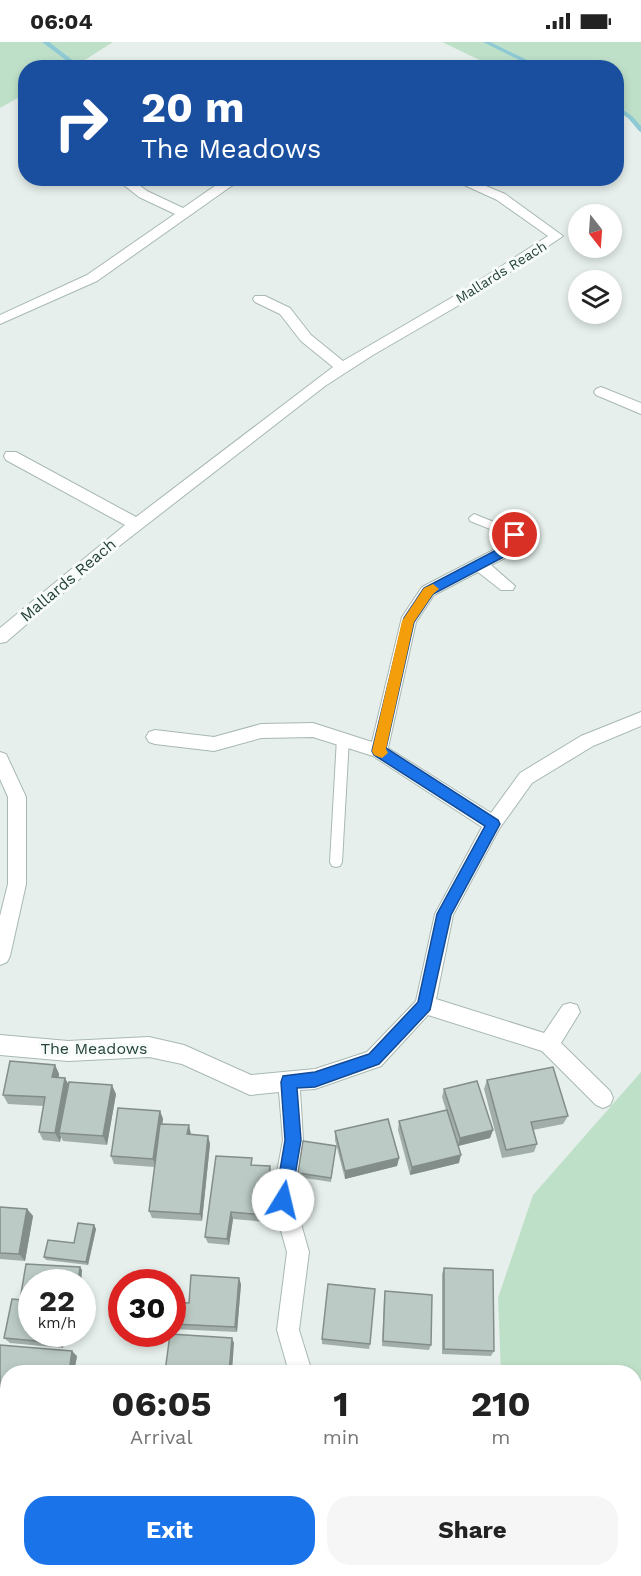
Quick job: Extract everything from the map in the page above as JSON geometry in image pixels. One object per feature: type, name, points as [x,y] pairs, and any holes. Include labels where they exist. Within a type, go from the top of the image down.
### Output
[{"type":"street","points":[[132,186],[143,194],[184,213]]},
{"type":"street","points":[[0,320],[92,278],[223,186]]},
{"type":"street","name":"Mallards Reach","points":[[0,637],[62,583],[136,524],[267,425],[303,392],[468,294],[557,236],[501,197],[474,186]]},
{"type":"street","points":[[260,298],[285,311],[306,338],[342,367]]},
{"type":"street","points":[[601,392],[641,409]]},
{"type":"street","name":"Mallards Reach","points":[[11,456],[136,524]]},
{"type":"street","points":[[379,751],[408,621],[428,591],[509,549],[515,535]]},
{"type":"street","points":[[479,565],[507,586]]},
{"type":"street","points":[[603,1098],[548,1044],[424,1005],[444,914],[493,824],[526,778],[587,741],[641,719]]},
{"type":"street","points":[[155,737],[214,744],[261,731],[313,730],[379,751],[493,824]]},
{"type":"street","points":[[0,759],[17,797],[17,884],[0,956]]},
{"type":"street","name":"The Meadows","points":[[0,1045],[68,1051],[149,1047],[184,1055],[250,1085],[289,1082],[315,1079],[374,1059],[424,1005]]},
{"type":"street","points":[[548,1044],[570,1012]]},
{"type":"street","points":[[289,1082],[293,1140],[283,1200],[298,1252],[288,1330],[298,1365]]},
{"type":"lane","points":[[474,518],[515,535]]},
{"type":"lane","points":[[336,862],[343,738]]},
{"type":"green space","points":[[0,42],[113,42],[85,60],[18,60],[18,98],[0,108]]},
{"type":"green space","points":[[442,42],[641,42],[641,130],[624,112],[624,60],[479,60]]},
{"type":"green space","points":[[641,1072],[641,1365],[501,1365],[498,1298],[533,1195]]},
{"type":"building","points":[[10,1061],[55,1065],[52,1077],[65,1078],[55,1133],[39,1132],[45,1097],[3,1095]]},
{"type":"building","points":[[553,1067],[568,1116],[531,1122],[537,1144],[506,1150],[487,1080]]},
{"type":"building","points":[[477,1081],[493,1130],[460,1138],[444,1089]]},
{"type":"building","points":[[69,1082],[112,1085],[103,1136],[59,1133]]},
{"type":"building","points":[[118,1108],[160,1111],[153,1159],[111,1156]]},
{"type":"building","points":[[447,1110],[461,1155],[412,1167],[399,1121]]},
{"type":"building","points":[[388,1119],[399,1158],[345,1171],[335,1131]]},
{"type":"building","points":[[160,1124],[189,1125],[187,1134],[208,1136],[200,1214],[149,1211]]},
{"type":"building","points":[[303,1141],[336,1146],[331,1178],[298,1173]]},
{"type":"building","points":[[216,1156],[252,1158],[251,1165],[270,1166],[265,1215],[231,1212],[227,1239],[205,1237]]},
{"type":"building","points":[[0,1207],[27,1209],[19,1254],[0,1253]]},
{"type":"building","points":[[78,1223],[94,1225],[86,1262],[44,1257],[48,1240],[74,1243]]},
{"type":"building","points":[[26,1264],[80,1267],[80,1269],[25,1269]]},
{"type":"building","points":[[444,1268],[493,1270],[494,1351],[444,1349]]},
{"type":"building","points":[[191,1275],[239,1278],[235,1327],[186,1325],[186,1303],[189,1303]]},
{"type":"building","points":[[328,1284],[375,1289],[370,1344],[322,1339]]},
{"type":"building","points":[[385,1291],[432,1295],[431,1345],[383,1341]]},
{"type":"building","points":[[12,1299],[18,1300],[18,1339],[4,1338]]},
{"type":"building","points":[[186,1335],[232,1338],[230,1365],[166,1365],[168,1347],[186,1347]]},
{"type":"building","points":[[0,1345],[72,1351],[70,1365],[0,1365]]},
{"type":"waterway","points":[[45,42],[69,60]]},
{"type":"waterway","points":[[486,42],[524,60]]},
{"type":"waterway","points":[[624,113],[641,130]]},
{"type":"slow traffic","points":[[382,753],[379,751],[408,621],[428,591],[433,589]]},
{"type":"route","points":[[283,1200],[293,1140],[289,1082],[315,1079],[374,1059],[424,1005],[444,914],[493,824],[379,751],[408,621],[428,591],[509,549],[515,535]]}]
